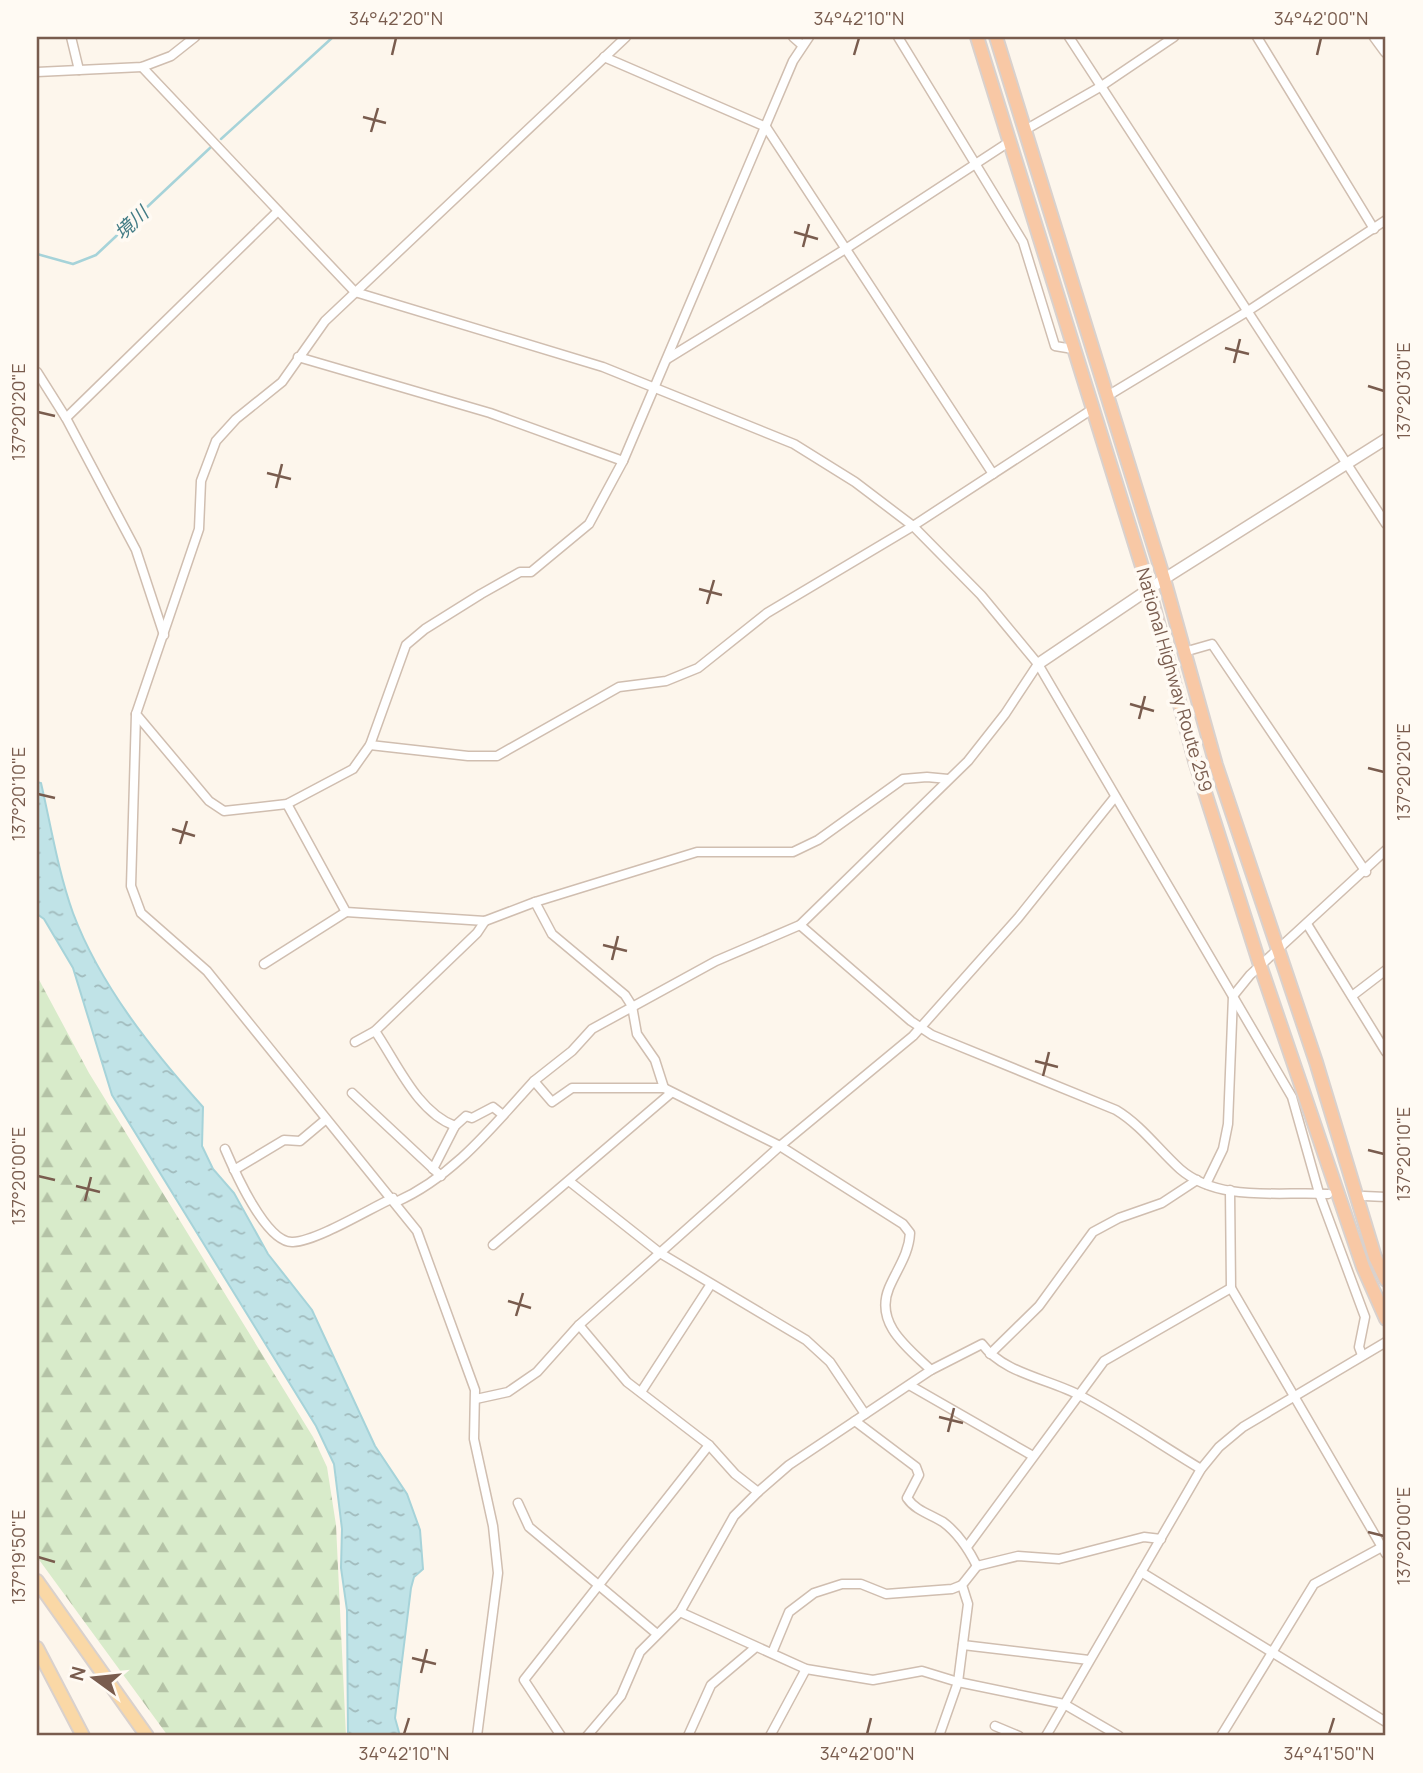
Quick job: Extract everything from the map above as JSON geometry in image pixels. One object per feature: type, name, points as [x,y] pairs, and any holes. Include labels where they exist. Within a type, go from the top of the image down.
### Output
[{"type":"highway","name":"National Highway Route 259","points":[[976,37],[1149,589],[1195,761],[1260,965],[1363,1267],[1386,1319]]},
{"type":"highway","name":"National Highway Route 259","points":[[996,37],[1109,395],[1216,765],[1278,949],[1375,1257],[1386,1280]]},
{"type":"main road","points":[[37,1581],[147,1736]]},
{"type":"main road","points":[[37,1648],[83,1736]]},
{"type":"street","points":[[71,37],[79,70]]},
{"type":"street","points":[[37,72],[142,67],[172,56],[195,37]]},
{"type":"street","points":[[477,1736],[498,1573],[493,1526],[474,1439],[476,1399],[417,1230],[395,1200],[325,1120],[207,971],[136,905],[131,886],[136,714],[199,529],[201,481],[216,441],[236,419],[282,382],[325,321],[626,37]]},
{"type":"street","points":[[793,37],[802,46]]},
{"type":"street","points":[[136,714],[209,801],[224,811],[287,804],[352,769],[370,745],[406,645],[425,629],[481,594],[520,572],[531,572],[589,524],[622,461],[705,263],[802,46],[809,37]]},
{"type":"street","points":[[898,37],[1023,242],[1055,346],[1073,349]]},
{"type":"street","points":[[1069,37],[1386,524]]},
{"type":"street","points":[[1025,130],[1100,87],[1174,37]]},
{"type":"street","points":[[1257,37],[1374,229]]},
{"type":"street","points":[[1375,37],[1386,51]]},
{"type":"street","points":[[604,58],[766,127],[993,474]]},
{"type":"street","points":[[142,67],[355,292],[603,367],[794,444],[855,482],[913,526],[981,595],[1038,664],[1292,1097],[1365,1317],[1359,1347],[1362,1355]]},
{"type":"street","points":[[667,359],[847,248],[1009,142]]},
{"type":"street","points":[[66,418],[278,211]]},
{"type":"street","points":[[1109,395],[1248,311],[1386,220]]},
{"type":"street","points":[[298,357],[490,413],[622,461]]},
{"type":"street","points":[[37,372],[66,418],[136,550],[164,635]]},
{"type":"street","points":[[370,745],[468,756],[498,756],[619,687],[666,681],[698,668],[766,613],[913,526],[1091,410]]},
{"type":"street","points":[[225,1149],[247,1201],[282,1240],[291,1243],[307,1239],[395,1200],[421,1192],[441,1176],[534,1081],[572,1051],[592,1029],[716,961],[800,925],[968,761],[1005,714],[1038,664],[1164,579],[1386,439]]},
{"type":"street","points":[[1184,652],[1213,644],[1366,872]]},
{"type":"street","points":[[264,964],[346,912],[485,921],[535,902],[697,852],[793,852],[818,840],[903,779],[947,779]]},
{"type":"street","points":[[476,1399],[508,1392],[537,1371],[579,1325],[780,1146],[921,1028],[1010,928],[1115,797]]},
{"type":"street","points":[[287,804],[346,912]]},
{"type":"street","points":[[1206,1184],[1223,1149],[1228,1124],[1233,996],[1260,965],[1366,872],[1386,850]]},
{"type":"street","points":[[535,902],[552,933],[625,995],[632,1006],[637,1034],[655,1060],[668,1090]]},
{"type":"street","points":[[355,1042],[375,1031],[477,933],[485,921]]},
{"type":"street","points":[[1307,924],[1386,1052]]},
{"type":"street","points":[[800,925],[921,1028],[954,1045],[1116,1110],[1137,1125],[1181,1170],[1197,1180],[1230,1190],[1323,1194]]},
{"type":"street","points":[[1352,996],[1386,970]]},
{"type":"street","points":[[375,1031],[423,1103],[440,1121],[455,1126]]},
{"type":"street","points":[[534,1081],[552,1102],[572,1088],[668,1090],[780,1146],[903,1224],[910,1233],[909,1248],[888,1290],[888,1323],[896,1336],[931,1370]]},
{"type":"street","points":[[494,1245],[668,1090]]},
{"type":"street","points":[[352,1093],[441,1176]]},
{"type":"street","points":[[433,1169],[455,1126],[466,1116],[472,1118],[493,1107],[503,1115]]},
{"type":"street","points":[[234,1170],[284,1140],[300,1141],[325,1120]]},
{"type":"street","points":[[990,1354],[1028,1320],[1093,1232],[1119,1218],[1162,1203],[1197,1180]]},
{"type":"street","points":[[569,1181],[660,1253],[806,1340],[830,1362],[865,1415]]},
{"type":"street","points":[[1221,1736],[1314,1584],[1384,1550],[1231,1288],[1230,1190]]},
{"type":"street","points":[[1364,1196],[1386,1196]]},
{"type":"street","points":[[641,1392],[711,1284]]},
{"type":"street","points":[[967,1547],[1104,1360],[1231,1288]]},
{"type":"street","points":[[579,1325],[627,1382],[709,1445],[735,1474],[758,1492]]},
{"type":"street","points":[[1046,1736],[1201,1469],[1219,1447],[1243,1427],[1386,1342]]},
{"type":"street","points":[[587,1736],[621,1696],[635,1660],[680,1612],[734,1516],[758,1492],[789,1465],[855,1420],[911,1386],[931,1370],[982,1344],[990,1354],[1031,1376],[1079,1395],[1201,1469]]},
{"type":"street","points":[[911,1386],[1033,1456]]},
{"type":"street","points":[[855,1420],[916,1467],[919,1475],[906,1498],[912,1506],[945,1523],[967,1547],[977,1566]]},
{"type":"street","points":[[561,1736],[524,1680],[709,1445]]},
{"type":"street","points":[[518,1503],[529,1527],[657,1634]]},
{"type":"street","points":[[772,1653],[789,1612],[814,1593],[842,1584],[861,1584],[886,1594],[952,1589],[962,1585],[977,1566],[1018,1556],[1059,1559],[1144,1537],[1161,1539]]},
{"type":"street","points":[[1141,1572],[1386,1722]]},
{"type":"street","points":[[939,1736],[958,1682],[968,1604],[962,1585]]},
{"type":"street","points":[[680,1612],[806,1669],[873,1680],[922,1671],[958,1682],[1064,1704],[1119,1736]]},
{"type":"street","points":[[962,1645],[1089,1660]]},
{"type":"street","points":[[688,1736],[711,1685],[756,1647]]},
{"type":"street","points":[[770,1736],[806,1669]]},
{"type":"street","points":[[995,1726],[1019,1736]]},
{"type":"green space","points":[[37,976],[89,1073],[313,1437],[327,1467],[336,1525],[346,1736],[168,1736],[37,1557]]},
{"type":"water","points":[[37,782],[41,783],[59,865],[84,940],[129,1016],[203,1107],[202,1146],[213,1169],[234,1193],[268,1254],[312,1310],[375,1446],[407,1494],[420,1530],[423,1569],[414,1577],[411,1588],[395,1718],[400,1736],[348,1736],[347,1610],[341,1568],[342,1529],[334,1464],[316,1426],[112,1095],[73,968],[44,919],[37,914]]},
{"type":"waterway","name":"境川","points":[[221,139],[333,37]]},
{"type":"waterway","name":"境川","points":[[37,254],[73,264],[96,255],[211,147]]}]
